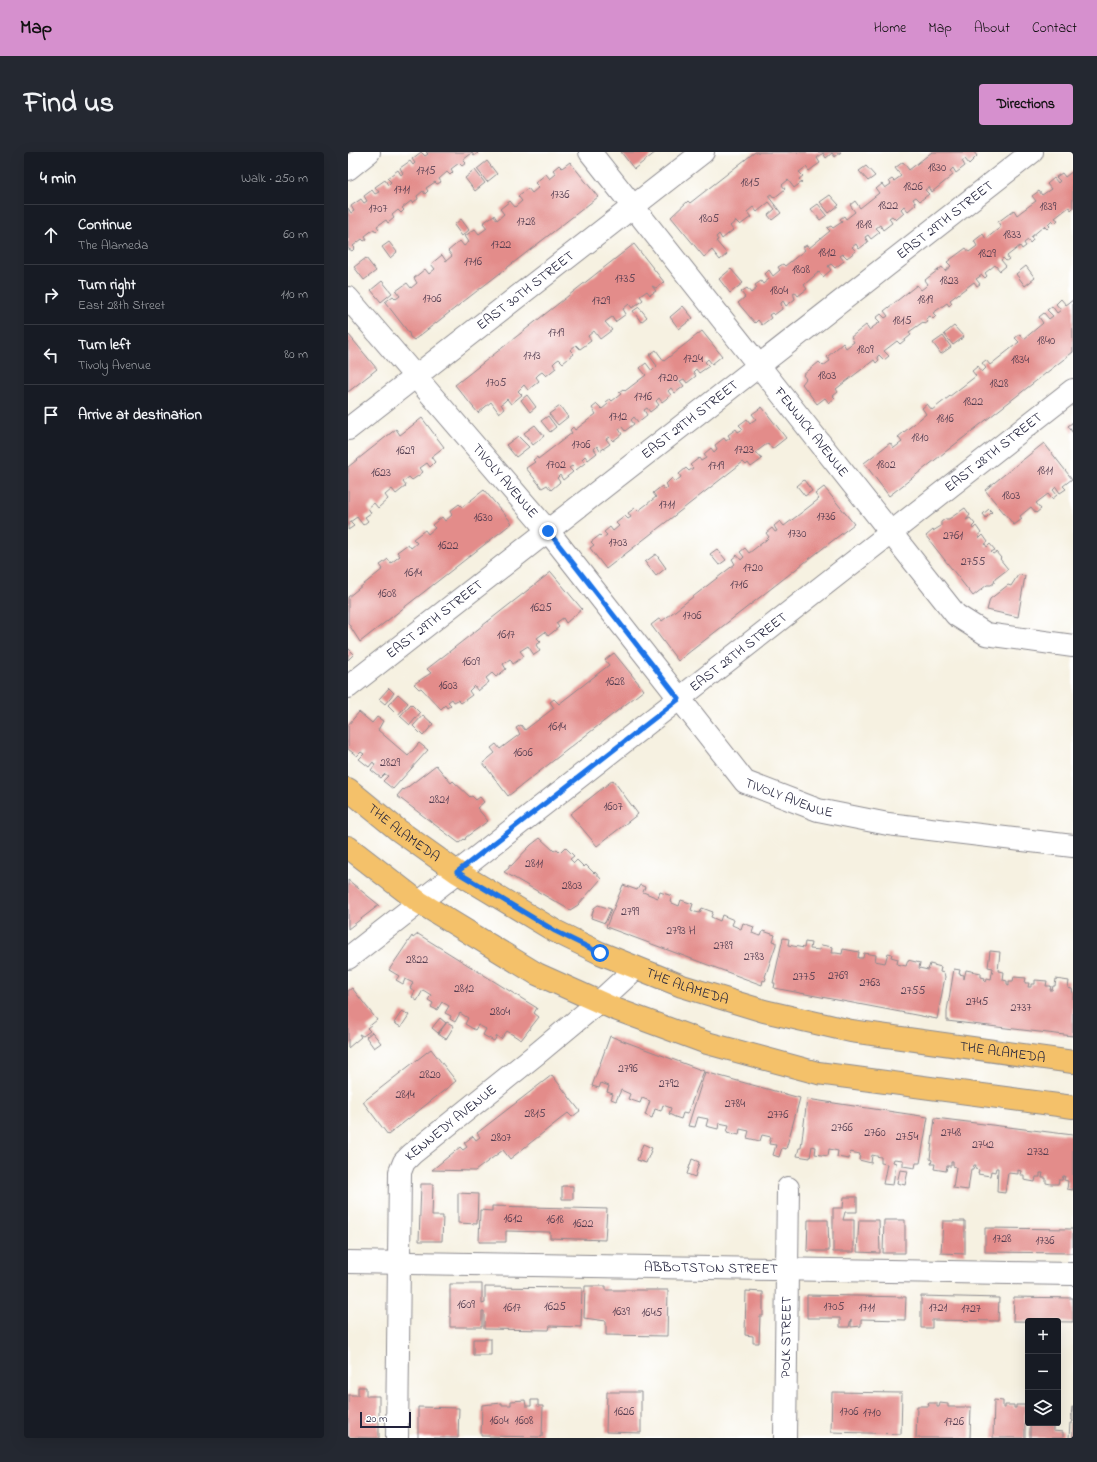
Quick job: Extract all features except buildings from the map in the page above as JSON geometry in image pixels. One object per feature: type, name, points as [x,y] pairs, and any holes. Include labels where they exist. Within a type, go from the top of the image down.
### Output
[{"type":"main road","name":"THE ALAMEDA","points":[[348,789],[398,830],[457,872],[555,931],[636,968],[727,1001],[851,1032],[1073,1062]]},
{"type":"main road","points":[[348,847],[419,902],[537,974],[599,1002],[707,1043],[818,1073],[1073,1107]]},
{"type":"street","points":[[348,169],[369,152]]},
{"type":"street","name":"FENWICK AVENUE","points":[[590,152],[948,606],[968,623],[986,634],[1073,646]]},
{"type":"street","name":"EAST 30TH STREET","points":[[348,429],[702,152]]},
{"type":"street","name":"EAST 29TH STREET","points":[[348,687],[1032,152]]},
{"type":"street","name":"TIVOLY AVENUE","points":[[348,298],[548,531],[745,782],[778,796],[818,810],[888,824],[1073,846]]},
{"type":"street","name":"EAST 28TH STREET","points":[[348,958],[1073,390]]},
{"type":"street","name":"KENNEDY AVENUE","points":[[397,1438],[400,1172],[404,1162],[599,1002],[636,968]]},
{"type":"street","name":"POLK STREET","points":[[785,1438],[788,1188]]},
{"type":"street","name":"ABBOTSTON STREET","points":[[348,1262],[1073,1274]]},
{"type":"route","points":[[548,531],[679,699],[457,872],[555,931],[600,953]]}]
